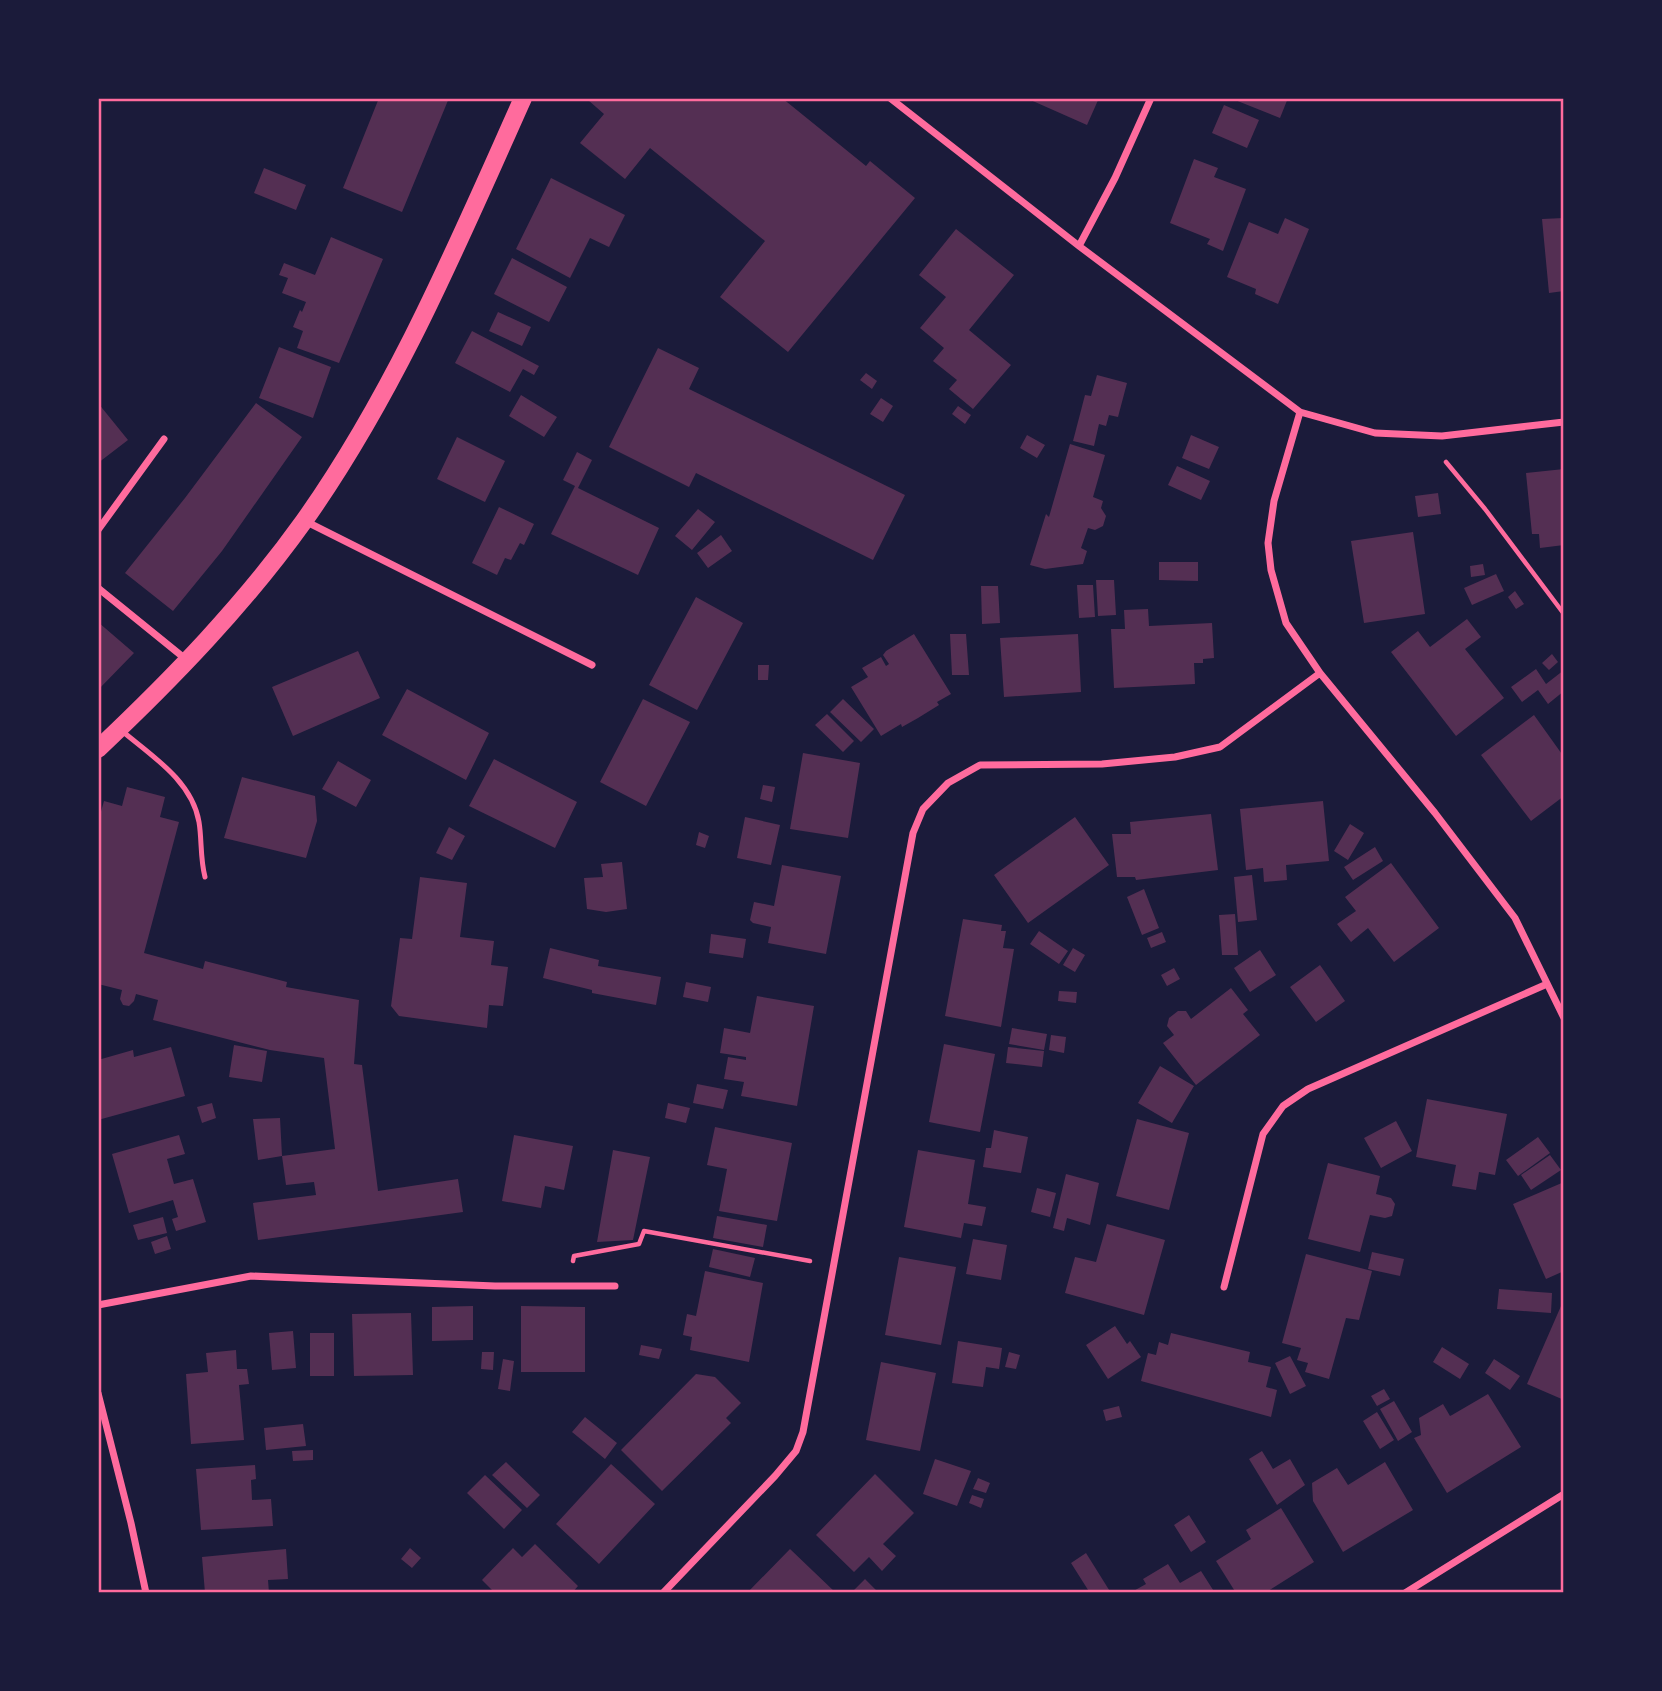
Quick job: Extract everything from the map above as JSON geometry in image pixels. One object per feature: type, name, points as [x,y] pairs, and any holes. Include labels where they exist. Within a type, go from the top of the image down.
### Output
[{"type":"main road","points":[[98,750],[188,662],[304,521],[347,454],[413,339],[523,98]]},
{"type":"street","points":[[890,98],[1300,412],[1374,433],[1442,436],[1564,422]]},
{"type":"street","points":[[1080,246],[1115,178],[1151,98]]},
{"type":"street","points":[[1300,412],[1274,501],[1268,544],[1271,570],[1286,623],[1320,673],[1435,813],[1516,918],[1564,1018]]},
{"type":"street","points":[[98,530],[164,439]]},
{"type":"street","points":[[304,521],[592,665]]},
{"type":"street","points":[[98,588],[188,662]]},
{"type":"street","points":[[663,1593],[775,1476],[796,1451],[803,1433],[913,833],[923,809],[948,783],[980,765],[1102,764],[1175,757],[1220,747],[1320,673]]},
{"type":"street","points":[[1224,1287],[1263,1134],[1283,1106],[1308,1089],[1548,984]]},
{"type":"street","points":[[98,1305],[251,1276],[495,1286],[615,1286]]},
{"type":"street","points":[[98,1393],[146,1593]]},
{"type":"street","points":[[1405,1593],[1564,1494]]},
{"type":"lane","points":[[120,729],[189,792],[199,821],[201,860],[205,877]]},
{"type":"path","points":[[1423,434],[1485,509],[1564,614]]},
{"type":"path","points":[[565,1287],[574,1256],[639,1244],[643,1231],[835,1265]]},
{"type":"building","points":[[379,98],[449,98],[402,212],[343,188]]},
{"type":"building","points":[[589,98],[782,98],[866,166],[870,161],[915,198],[788,352],[720,297],[765,241],[650,148],[625,179],[580,143],[604,114]]},
{"type":"building","points":[[1026,98],[1099,98],[1087,125]]},
{"type":"building","points":[[1230,98],[1288,98],[1280,118]]},
{"type":"building","points":[[1224,105],[1259,120],[1247,148],[1212,133]]},
{"type":"building","points":[[1194,159],[1218,168],[1214,177],[1246,189],[1223,251],[1207,244],[1210,239],[1170,223]]},
{"type":"building","points":[[264,168],[306,185],[296,210],[254,193]]},
{"type":"building","points":[[551,178],[625,215],[609,247],[590,238],[570,278],[516,249]]},
{"type":"building","points":[[1285,218],[1309,229],[1278,304],[1255,294],[1256,289],[1227,277],[1249,222],[1278,234]]},
{"type":"building","points":[[1564,218],[1564,291],[1549,293],[1542,219]]},
{"type":"building","points":[[956,229],[1014,275],[969,330],[1011,365],[973,409],[949,389],[957,380],[933,361],[944,348],[920,328],[946,297],[919,275]]},
{"type":"building","points":[[331,237],[383,259],[339,363],[297,348],[303,331],[293,327],[306,302],[282,293],[288,278],[279,275],[284,263],[315,275]]},
{"type":"building","points":[[512,258],[567,287],[549,322],[494,294]]},
{"type":"building","points":[[498,312],[531,327],[522,346],[489,331]]},
{"type":"building","points":[[472,331],[539,366],[534,375],[523,369],[510,392],[455,363]]},
{"type":"building","points":[[279,347],[331,367],[313,418],[259,398]]},
{"type":"building","points":[[658,348],[699,368],[689,389],[905,495],[873,560],[696,473],[689,487],[609,447]]},
{"type":"building","points":[[866,373],[877,381],[872,389],[860,380]]},
{"type":"building","points":[[1097,375],[1127,383],[1118,417],[1109,415],[1106,426],[1099,424],[1094,446],[1073,441],[1085,395],[1091,396]]},
{"type":"building","points":[[521,395],[557,417],[544,437],[509,416]]},
{"type":"building","points":[[881,398],[893,406],[883,422],[870,414]]},
{"type":"building","points":[[98,403],[128,440],[98,463]]},
{"type":"building","points":[[256,403],[302,437],[222,551],[173,611],[125,573]]},
{"type":"building","points":[[958,406],[971,415],[965,424],[952,414]]},
{"type":"building","points":[[1027,435],[1045,445],[1037,458],[1020,448]]},
{"type":"building","points":[[1191,435],[1219,447],[1209,469],[1182,458]]},
{"type":"building","points":[[457,437],[505,461],[485,502],[437,479]]},
{"type":"building","points":[[1070,444],[1105,455],[1093,497],[1103,501],[1101,508],[1106,516],[1103,526],[1095,530],[1088,528],[1081,548],[1087,551],[1083,564],[1045,569],[1030,565],[1046,514],[1049,517]]},
{"type":"building","points":[[577,452],[592,460],[578,488],[659,528],[638,575],[551,534],[575,486],[563,480]]},
{"type":"building","points":[[1177,466],[1210,481],[1201,500],[1168,485]]},
{"type":"building","points":[[1564,469],[1564,545],[1540,548],[1539,534],[1532,534],[1526,473]]},
{"type":"building","points":[[1438,493],[1441,514],[1418,517],[1415,496]]},
{"type":"building","points":[[499,507],[534,524],[524,545],[520,543],[511,560],[505,558],[497,575],[472,563]]},
{"type":"building","points":[[698,509],[715,522],[692,550],[675,536]]},
{"type":"building","points":[[1413,532],[1425,614],[1364,623],[1351,541]]},
{"type":"building","points":[[721,535],[732,551],[708,568],[697,553]]},
{"type":"building","points":[[1159,562],[1198,562],[1198,581],[1159,580]]},
{"type":"building","points":[[1483,564],[1485,575],[1471,577],[1470,566]]},
{"type":"building","points":[[1496,574],[1504,591],[1472,605],[1464,588]]},
{"type":"building","points":[[1096,580],[1114,580],[1116,615],[1098,616]]},
{"type":"building","points":[[1077,585],[1093,585],[1095,617],[1079,618]]},
{"type":"building","points":[[981,586],[998,586],[1000,623],[982,624]]},
{"type":"building","points":[[1515,591],[1524,604],[1516,609],[1508,597]]},
{"type":"building","points":[[696,597],[743,623],[697,710],[649,685]]},
{"type":"building","points":[[1148,609],[1149,626],[1212,623],[1214,658],[1203,659],[1203,663],[1194,663],[1195,684],[1114,688],[1111,629],[1125,629],[1124,610]]},
{"type":"building","points":[[1467,619],[1481,637],[1465,649],[1504,698],[1456,736],[1391,652],[1418,631],[1430,647]]},
{"type":"building","points":[[98,622],[134,653],[98,690]]},
{"type":"building","points":[[914,634],[951,694],[918,718],[881,736],[851,687],[868,677],[862,668],[881,657],[886,666],[889,664],[883,655],[886,651]]},
{"type":"building","points":[[950,634],[966,634],[969,675],[952,675]]},
{"type":"building","points":[[1078,634],[1081,692],[1004,697],[1000,638]]},
{"type":"building","points":[[358,651],[380,698],[293,736],[272,687]]},
{"type":"building","points":[[1552,654],[1558,662],[1549,670],[1542,663]]},
{"type":"building","points":[[758,665],[769,665],[768,680],[758,680]]},
{"type":"building","points":[[1536,669],[1546,684],[1564,670],[1564,691],[1548,704],[1538,690],[1522,702],[1511,687]]},
{"type":"building","points":[[407,689],[489,733],[466,780],[382,735]]},
{"type":"building","points":[[643,699],[690,722],[646,806],[600,782]]},
{"type":"building","points":[[843,699],[874,729],[861,742],[830,712]]},
{"type":"building","points":[[827,714],[854,741],[843,752],[815,725]]},
{"type":"building","points":[[1534,715],[1564,757],[1564,796],[1531,821],[1481,755]]},
{"type":"building","points":[[803,753],[860,763],[848,838],[790,829]]},
{"type":"building","points":[[494,759],[577,802],[555,848],[469,806]]},
{"type":"building","points":[[338,761],[371,780],[356,807],[322,789]]},
{"type":"building","points":[[242,777],[315,796],[317,821],[306,858],[224,838]]},
{"type":"building","points":[[763,785],[775,787],[772,802],[760,799]]},
{"type":"building","points":[[127,787],[165,797],[160,817],[179,822],[144,953],[203,969],[205,961],[287,982],[286,987],[359,1000],[354,1064],[362,1065],[378,1191],[458,1179],[463,1212],[258,1240],[253,1203],[316,1195],[314,1182],[286,1185],[282,1156],[335,1149],[324,1058],[270,1050],[153,1020],[158,1000],[136,994],[129,1006],[123,1005],[120,999],[122,990],[98,984],[98,822],[104,801],[122,806]]},
{"type":"building","points":[[1323,801],[1329,861],[1286,865],[1287,880],[1264,882],[1263,868],[1246,870],[1240,809]]},
{"type":"building","points":[[1211,814],[1218,870],[1136,880],[1135,877],[1117,877],[1112,834],[1131,834],[1130,822]]},
{"type":"building","points":[[745,817],[780,825],[771,865],[737,858]]},
{"type":"building","points":[[1075,817],[1109,865],[1028,923],[994,875]]},
{"type":"building","points":[[1350,824],[1364,833],[1348,860],[1334,851]]},
{"type":"building","points":[[449,827],[465,836],[452,860],[436,853]]},
{"type":"building","points":[[699,832],[709,836],[705,848],[696,845]]},
{"type":"building","points":[[1375,847],[1383,861],[1353,880],[1344,867]]},
{"type":"building","points":[[622,862],[627,909],[606,912],[587,909],[584,878],[603,877],[601,864]]},
{"type":"building","points":[[1391,863],[1439,928],[1394,962],[1368,928],[1351,942],[1337,924],[1356,911],[1345,897]]},
{"type":"building","points":[[782,865],[841,876],[826,954],[768,943],[771,927],[750,920],[754,902],[774,906]]},
{"type":"building","points":[[1252,875],[1257,920],[1238,922],[1234,877]]},
{"type":"building","points":[[420,877],[467,883],[460,937],[494,941],[491,965],[508,967],[503,1006],[489,1005],[487,1028],[399,1016],[391,1006],[400,938],[412,939]]},
{"type":"building","points":[[1144,889],[1159,928],[1142,935],[1127,897]]},
{"type":"building","points":[[1235,914],[1238,955],[1222,955],[1219,915]]},
{"type":"building","points":[[963,919],[1002,925],[1001,931],[1006,931],[1003,948],[1014,949],[1001,1027],[945,1016]]},
{"type":"building","points":[[1039,931],[1068,951],[1059,964],[1030,944]]},
{"type":"building","points":[[1162,932],[1166,942],[1151,948],[1147,938]]},
{"type":"building","points":[[711,934],[746,939],[743,958],[709,953]]},
{"type":"building","points":[[550,948],[599,960],[598,966],[661,977],[656,1005],[592,993],[592,990],[543,978]]},
{"type":"building","points":[[1073,948],[1085,955],[1075,972],[1063,965]]},
{"type":"building","points":[[1260,950],[1276,975],[1250,992],[1234,968]]},
{"type":"building","points":[[1320,965],[1345,1001],[1316,1022],[1290,987]]},
{"type":"building","points":[[1174,968],[1180,979],[1167,986],[1161,975]]},
{"type":"building","points":[[686,982],[711,987],[708,1002],[683,997]]},
{"type":"building","points":[[1231,988],[1248,1010],[1243,1014],[1260,1035],[1196,1085],[1163,1043],[1174,1035],[1167,1026],[1169,1018],[1178,1011],[1186,1011],[1191,1019]]},
{"type":"building","points":[[1059,991],[1077,992],[1076,1003],[1058,1001]]},
{"type":"building","points":[[757,996],[814,1006],[797,1106],[741,1096],[744,1082],[724,1079],[728,1057],[746,1060],[746,1057],[720,1053],[724,1028],[750,1033]]},
{"type":"building","points":[[1012,1028],[1047,1034],[1044,1050],[1009,1044]]},
{"type":"building","points":[[1051,1035],[1066,1037],[1064,1053],[1049,1050]]},
{"type":"building","points":[[944,1044],[995,1054],[980,1132],[929,1122]]},
{"type":"building","points":[[234,1045],[267,1051],[262,1082],[229,1077]]},
{"type":"building","points":[[171,1047],[185,1096],[98,1120],[98,1060],[133,1050],[134,1057]]},
{"type":"building","points":[[1008,1047],[1044,1051],[1042,1067],[1006,1063]]},
{"type":"building","points":[[1160,1066],[1194,1086],[1172,1123],[1138,1103]]},
{"type":"building","points":[[697,1084],[728,1090],[723,1109],[693,1103]]},
{"type":"building","points":[[1427,1099],[1507,1114],[1495,1175],[1479,1172],[1476,1190],[1452,1186],[1456,1165],[1416,1157]]},
{"type":"building","points":[[212,1103],[216,1118],[202,1123],[197,1107]]},
{"type":"building","points":[[668,1103],[690,1108],[686,1123],[665,1118]]},
{"type":"building","points":[[280,1118],[282,1156],[258,1160],[253,1119]]},
{"type":"building","points":[[1137,1119],[1189,1133],[1169,1210],[1116,1196]]},
{"type":"building","points":[[1396,1121],[1412,1151],[1381,1168],[1364,1138]]},
{"type":"building","points":[[715,1127],[792,1143],[777,1221],[719,1211],[727,1169],[707,1165]]},
{"type":"building","points":[[994,1130],[1028,1137],[1021,1173],[983,1167],[986,1148],[991,1148]]},
{"type":"building","points":[[179,1135],[185,1154],[167,1159],[174,1184],[193,1179],[206,1222],[176,1231],[172,1219],[178,1217],[173,1200],[129,1213],[112,1154]]},
{"type":"building","points":[[514,1135],[573,1146],[564,1190],[545,1186],[541,1208],[502,1201]]},
{"type":"building","points":[[1538,1137],[1550,1153],[1518,1176],[1506,1160]]},
{"type":"building","points":[[613,1150],[650,1157],[633,1240],[597,1242]]},
{"type":"building","points":[[918,1150],[975,1160],[968,1204],[986,1207],[982,1226],[964,1223],[961,1238],[904,1227]]},
{"type":"building","points":[[1550,1155],[1561,1170],[1531,1190],[1521,1175]]},
{"type":"building","points":[[1328,1163],[1380,1176],[1376,1194],[1391,1198],[1395,1204],[1392,1216],[1385,1218],[1370,1215],[1360,1252],[1308,1239]]},
{"type":"building","points":[[1066,1174],[1099,1183],[1090,1225],[1067,1218],[1064,1231],[1053,1228]]},
{"type":"building","points":[[1564,1182],[1564,1271],[1546,1279],[1513,1204]]},
{"type":"building","points":[[1037,1188],[1056,1193],[1050,1217],[1031,1212]]},
{"type":"building","points":[[717,1216],[767,1225],[763,1247],[713,1238]]},
{"type":"building","points":[[163,1217],[167,1233],[138,1240],[133,1225]]},
{"type":"building","points":[[1107,1224],[1165,1240],[1144,1315],[1065,1293],[1075,1257],[1096,1262]]},
{"type":"building","points":[[167,1236],[171,1249],[155,1254],[151,1242]]},
{"type":"building","points":[[973,1239],[1007,1245],[1001,1280],[966,1274]]},
{"type":"building","points":[[713,1249],[755,1258],[750,1277],[709,1267]]},
{"type":"building","points":[[1372,1252],[1404,1259],[1400,1276],[1368,1269]]},
{"type":"building","points":[[1306,1254],[1372,1271],[1359,1320],[1346,1318],[1329,1379],[1305,1372],[1308,1363],[1297,1360],[1301,1348],[1282,1343]]},
{"type":"building","points":[[899,1257],[956,1267],[941,1345],[885,1335]]},
{"type":"building","points":[[705,1271],[763,1283],[749,1362],[690,1350],[692,1337],[683,1335],[687,1314],[696,1316]]},
{"type":"building","points":[[1499,1289],[1552,1293],[1551,1313],[1497,1309]]},
{"type":"building","points":[[473,1306],[473,1340],[432,1341],[432,1307]]},
{"type":"building","points":[[521,1306],[585,1307],[585,1372],[521,1372]]},
{"type":"building","points":[[1561,1306],[1564,1308],[1564,1400],[1527,1384]]},
{"type":"building","points":[[411,1313],[413,1375],[354,1376],[352,1314]]},
{"type":"building","points":[[1115,1326],[1127,1344],[1130,1341],[1141,1357],[1108,1379],[1086,1345]]},
{"type":"building","points":[[293,1331],[296,1368],[272,1370],[269,1333]]},
{"type":"building","points":[[310,1333],[334,1333],[334,1376],[310,1376]]},
{"type":"building","points":[[1171,1333],[1250,1352],[1248,1362],[1271,1367],[1266,1387],[1277,1390],[1271,1417],[1141,1381],[1148,1353],[1156,1355],[1159,1342],[1168,1345]]},
{"type":"building","points":[[958,1341],[1002,1348],[999,1369],[986,1367],[983,1387],[952,1383]]},
{"type":"building","points":[[641,1345],[662,1349],[659,1359],[639,1355]]},
{"type":"building","points":[[1442,1347],[1469,1364],[1460,1379],[1433,1362]]},
{"type":"building","points":[[236,1350],[237,1369],[247,1369],[249,1384],[239,1385],[244,1440],[191,1444],[186,1374],[208,1372],[206,1353]]},
{"type":"building","points":[[482,1352],[494,1352],[493,1370],[481,1369]]},
{"type":"building","points":[[1009,1352],[1020,1355],[1016,1369],[1005,1367]]},
{"type":"building","points":[[1290,1356],[1306,1386],[1290,1394],[1275,1363]]},
{"type":"building","points":[[503,1359],[514,1361],[510,1391],[498,1389]]},
{"type":"building","points":[[1494,1359],[1520,1376],[1510,1390],[1485,1373]]},
{"type":"building","points":[[881,1362],[936,1373],[920,1451],[866,1440]]},
{"type":"building","points":[[696,1374],[715,1377],[741,1403],[726,1418],[731,1423],[662,1491],[621,1450]]},
{"type":"building","points":[[1384,1389],[1390,1399],[1377,1406],[1371,1396]]},
{"type":"building","points":[[1488,1394],[1521,1447],[1447,1493],[1414,1438],[1421,1435],[1419,1418],[1443,1404],[1450,1416]]},
{"type":"building","points":[[1394,1401],[1412,1432],[1398,1441],[1380,1409]]},
{"type":"building","points":[[1119,1406],[1122,1417],[1106,1421],[1103,1410]]},
{"type":"building","points":[[1377,1412],[1394,1440],[1380,1449],[1363,1421]]},
{"type":"building","points":[[585,1417],[617,1443],[605,1459],[572,1432]]},
{"type":"building","points":[[303,1424],[306,1446],[266,1450],[264,1428]]},
{"type":"building","points":[[313,1450],[313,1460],[293,1461],[292,1451]]},
{"type":"building","points":[[1262,1451],[1273,1469],[1290,1459],[1305,1485],[1277,1505],[1249,1459]]},
{"type":"building","points":[[935,1459],[971,1471],[957,1506],[923,1494]]},
{"type":"building","points":[[506,1462],[540,1495],[527,1508],[492,1475]]},
{"type":"building","points":[[1385,1462],[1413,1510],[1343,1552],[1313,1501],[1312,1483],[1337,1468],[1348,1485]]},
{"type":"building","points":[[611,1464],[655,1504],[599,1564],[556,1524]]},
{"type":"building","points":[[255,1465],[256,1479],[251,1480],[252,1500],[271,1499],[273,1526],[201,1530],[196,1469]]},
{"type":"building","points":[[875,1474],[914,1513],[883,1544],[896,1556],[882,1571],[869,1557],[854,1572],[816,1535]]},
{"type":"building","points":[[485,1475],[522,1510],[504,1529],[467,1493]]},
{"type":"building","points":[[978,1478],[990,1483],[986,1493],[973,1489]]},
{"type":"building","points":[[972,1495],[984,1499],[981,1508],[969,1503]]},
{"type":"building","points":[[1281,1508],[1314,1562],[1265,1593],[1236,1593],[1216,1561],[1251,1539],[1246,1530]]},
{"type":"building","points":[[1189,1515],[1206,1542],[1191,1552],[1174,1525]]},
{"type":"building","points":[[535,1544],[578,1586],[572,1593],[491,1593],[493,1591],[482,1580],[513,1548],[522,1557]]},
{"type":"building","points":[[410,1548],[421,1558],[412,1568],[401,1559]]},
{"type":"building","points":[[286,1549],[288,1579],[268,1580],[269,1593],[205,1593],[202,1557]]},
{"type":"building","points":[[790,1549],[836,1593],[747,1593]]},
{"type":"building","points":[[1086,1553],[1111,1593],[1090,1593],[1071,1563]]},
{"type":"building","points":[[1168,1564],[1180,1583],[1201,1571],[1215,1593],[1130,1593],[1146,1584],[1143,1579]]},
{"type":"building","points":[[865,1579],[879,1593],[856,1593],[854,1590]]}]
